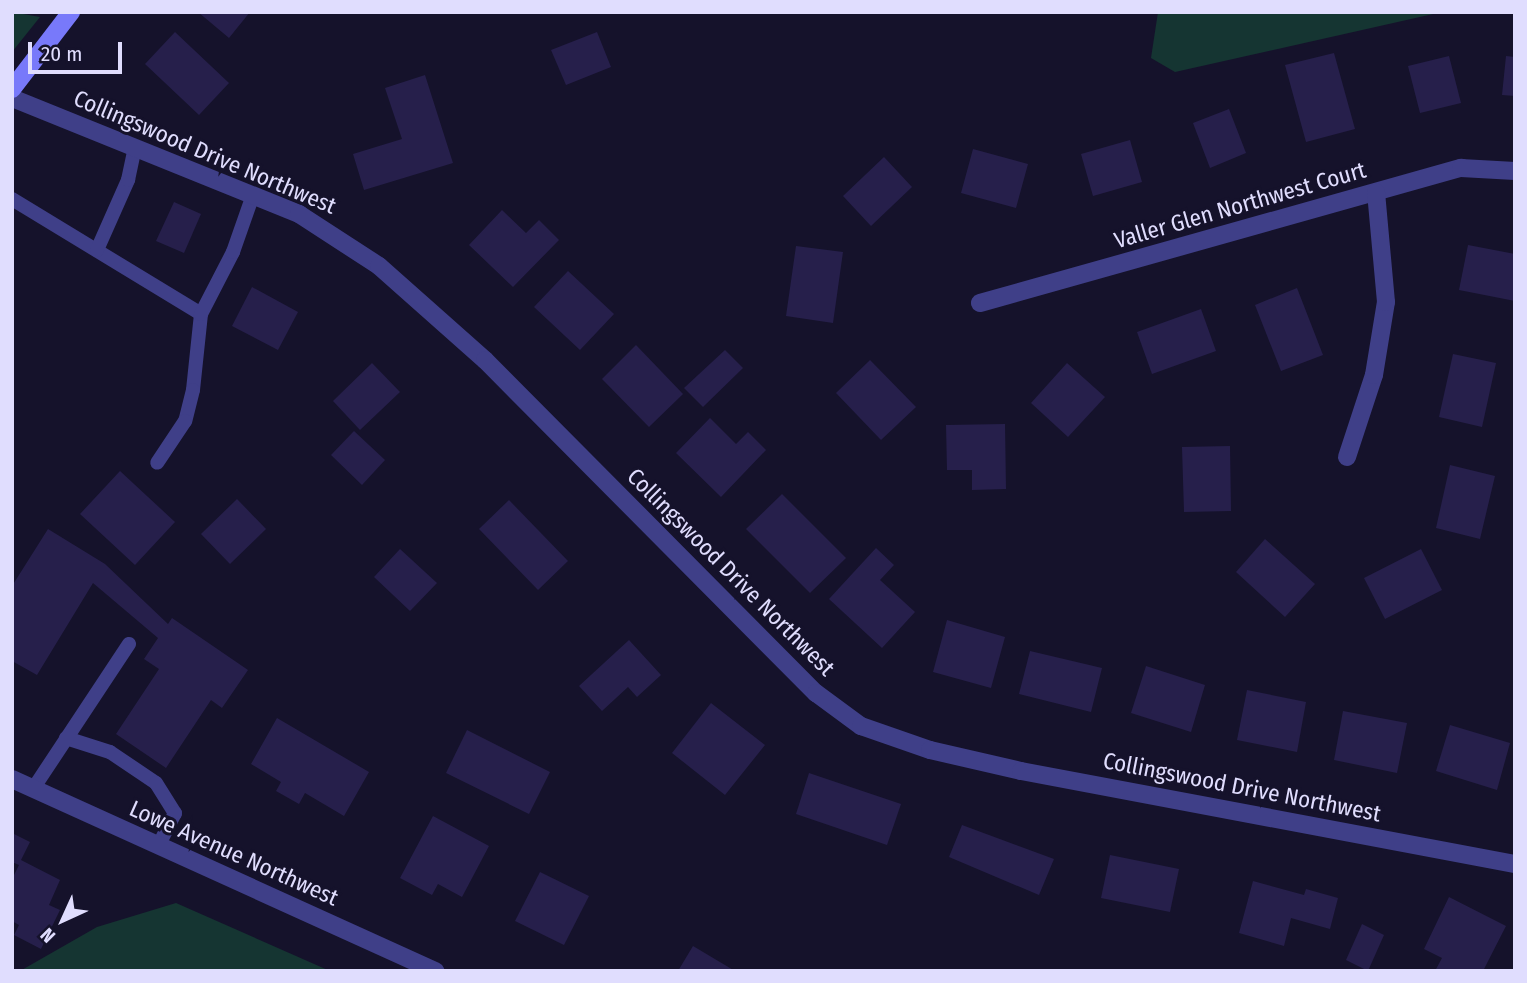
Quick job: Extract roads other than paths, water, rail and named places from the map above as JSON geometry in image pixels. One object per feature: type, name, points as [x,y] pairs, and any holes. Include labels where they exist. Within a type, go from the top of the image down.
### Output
[{"type":"street","points":[[12,89],[71,12]]},
{"type":"street","name":"Collingswood Drive Northwest","points":[[12,98],[253,195],[326,228],[379,266],[485,359],[816,693],[861,726],[930,750],[1021,771],[1515,864]]},
{"type":"street","name":"Valler Glen Northwest Court","points":[[980,303],[1461,168],[1515,171]]},
{"type":"street","points":[[1347,457],[1374,375],[1386,302],[1376,192]]},
{"type":"street","name":"Lowe Avenue Northwest","points":[[12,779],[436,971]]},
{"type":"lane","points":[[97,250],[128,180],[135,148]]},
{"type":"lane","points":[[157,463],[184,421],[190,401],[201,314],[233,252],[253,195]]},
{"type":"lane","points":[[12,200],[201,314]]},
{"type":"lane","points":[[33,789],[129,644]]},
{"type":"lane","points":[[66,738],[110,752],[156,783],[175,813],[159,846]]}]
